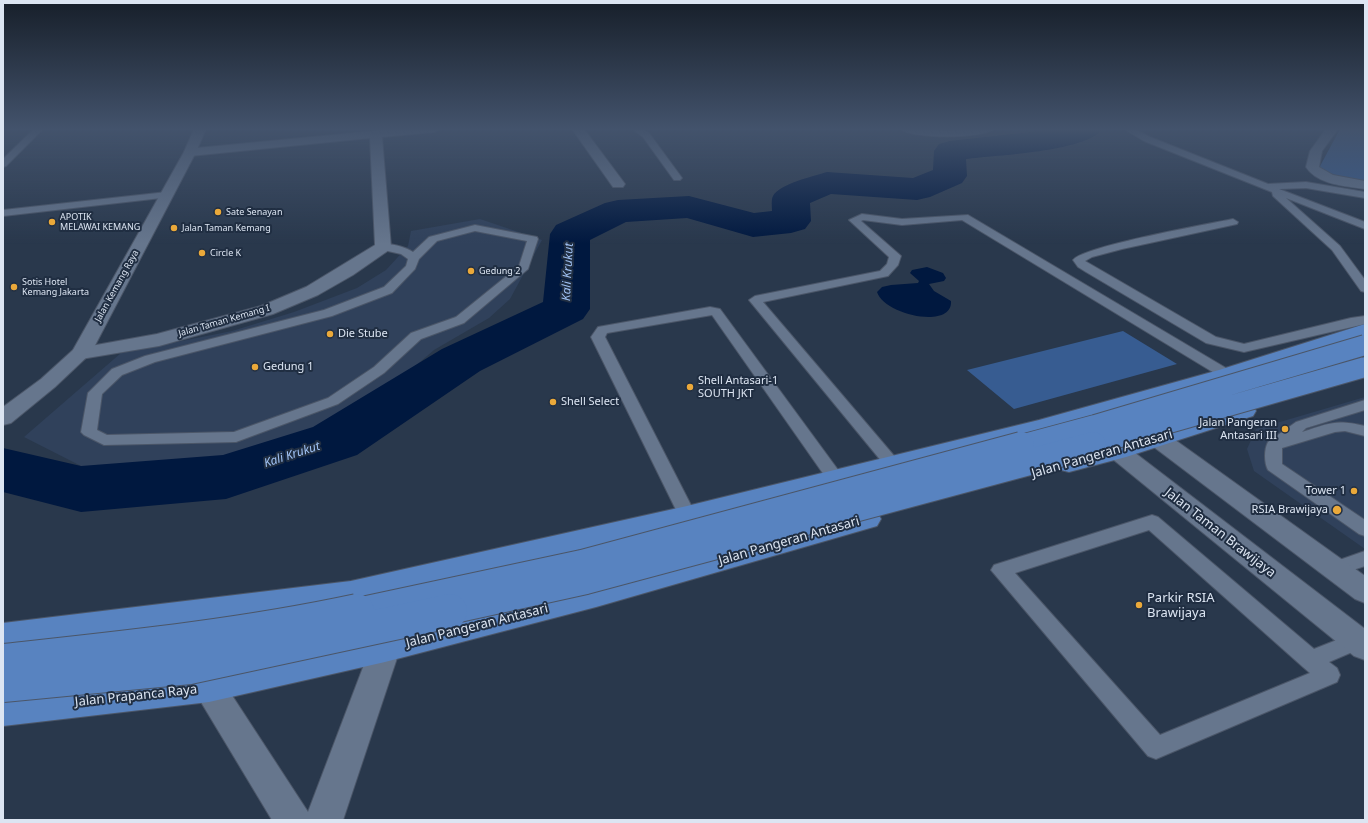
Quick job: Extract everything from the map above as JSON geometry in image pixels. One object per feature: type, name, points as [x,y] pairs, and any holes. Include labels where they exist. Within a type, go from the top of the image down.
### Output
[{"type":"main road","points":[[3,636],[351,593],[687,515],[1076,417],[1226,374],[1365,330]]},
{"type":"main road","points":[[3,661],[186,641],[317,620],[582,562],[1095,425],[1365,345]]},
{"type":"main road","points":[[3,685],[190,667],[312,642],[586,581],[1110,440],[1365,366]]},
{"type":"main road","name":"Jalan Pangeran Antasari","points":[[209,687],[385,649],[596,595],[794,539],[1118,452],[1157,438],[1365,375]]},
{"type":"main road","name":"Jalan Prapanca Raya","points":[[3,711],[209,687]]},
{"type":"street","name":"Jalan Kemang Raya","points":[[3,418],[48,383],[81,353],[181,167]]},
{"type":"street","points":[[378,167],[383,247]]},
{"type":"street","points":[[606,167],[618,184]]},
{"type":"street","points":[[1312,167],[1315,172],[1333,179],[1365,185]]},
{"type":"street","name":"Jalan Taman Kemang I","points":[[81,353],[158,340],[267,310],[312,291],[347,271],[383,247]]},
{"type":"street","points":[[1114,407],[1365,591]]},
{"type":"street","name":"Jalan Taman Brawijaya","points":[[1076,417],[1118,452],[1361,644]]},
{"type":"street","points":[[324,820],[385,649]]},
{"type":"street","name":"Jalan Prapanca Raya","points":[[209,687],[293,820]]},
{"type":"lane","points":[[669,167],[677,178]]},
{"type":"lane","points":[[1219,167],[1365,226]]},
{"type":"lane","points":[[1268,187],[1306,185],[1365,195]]},
{"type":"lane","points":[[1268,187],[1336,248],[1365,288]]},
{"type":"lane","points":[[3,213],[167,194]]},
{"type":"lane","points":[[893,464],[755,300],[884,274],[892,265],[895,256],[854,220],[856,218],[862,217],[902,222],[964,217],[1226,374]]},
{"type":"lane","points":[[1233,222],[1120,246],[1088,255],[1080,260],[1082,265],[1110,282],[1211,340],[1228,345],[1244,348],[1350,322],[1365,320]]},
{"type":"lane","points":[[475,228],[533,239],[524,267],[460,320],[416,336],[379,370],[332,401],[236,437],[104,440],[89,432],[95,393],[117,372],[150,359],[328,313],[388,290],[411,267],[414,258],[433,238],[475,228]]},
{"type":"lane","points":[[383,247],[404,251],[414,258]]},
{"type":"lane","points":[[687,515],[598,337],[603,330],[710,310],[716,312],[835,478]]},
{"type":"lane","points":[[150,359],[158,340]]},
{"type":"lane","points":[[1274,446],[1301,425],[1365,405]]},
{"type":"lane","points":[[1274,446],[1333,427],[1345,426],[1365,431]]},
{"type":"lane","points":[[1274,446],[1274,466],[1365,529]]},
{"type":"lane","points":[[1152,522],[1311,660],[1329,675],[1156,748],[1001,570],[1152,522]]},
{"type":"lane","points":[[1335,569],[1365,558]]},
{"type":"lane","points":[[1311,660],[1361,644]]},
{"type":"shaded area","points":[[1365,167],[1365,182],[1324,173],[1319,168]]},
{"type":"shaded area","points":[[480,219],[542,240],[510,299],[489,318],[434,350],[351,421],[318,438],[254,453],[150,469],[83,467],[24,437],[121,353],[232,331],[294,312],[357,288],[386,270],[408,246],[411,231]]},
{"type":"shaded area","points":[[927,267],[943,273],[946,278],[944,281],[929,284],[934,291],[951,301],[949,310],[941,315],[930,317],[904,313],[882,300],[877,292],[882,287],[891,285],[918,283],[919,281],[910,273],[912,270]]},
{"type":"shaded area","points":[[1123,331],[1177,364],[1014,409],[967,370]]},
{"type":"shaded area","name":"RSIA Brawijaya","points":[[1365,397],[1365,549],[1254,471],[1247,449],[1256,429]]},
{"type":"waterway","name":"Kali Krukut","points":[[3,470],[81,489],[226,477],[335,441],[461,360],[566,309],[570,234],[618,211],[689,207],[753,225],[791,221],[791,197],[827,183],[917,189],[950,176],[950,167]]},
{"type":"place","name":"Sate Senayan","points":[[218,212]]},
{"type":"place","name":"APOTIK MELAWAI KEMANG","points":[[52,222]]},
{"type":"place","name":"Jalan Taman Kemang","points":[[174,228]]},
{"type":"place","name":"Circle K","points":[[202,253]]},
{"type":"place","name":"Gedung 2","points":[[471,271]]},
{"type":"place","name":"Sotis Hotel Kemang Jakarta","points":[[14,287]]},
{"type":"place","name":"Die Stube","points":[[330,334]]},
{"type":"place","name":"Gedung 1","points":[[255,367]]},
{"type":"place","name":"Shell Antasari-1 SOUTH JKT","points":[[690,387]]},
{"type":"place","name":"Shell Select","points":[[553,402]]},
{"type":"place","name":"Jalan Pangeran Antasari III","points":[[1285,429]]},
{"type":"place","name":"Tower 1","points":[[1354,491]]},
{"type":"place","name":"RSIA Brawijaya","points":[[1337,510]]},
{"type":"place","name":"Parkir RSIA Brawijaya","points":[[1139,605]]}]
